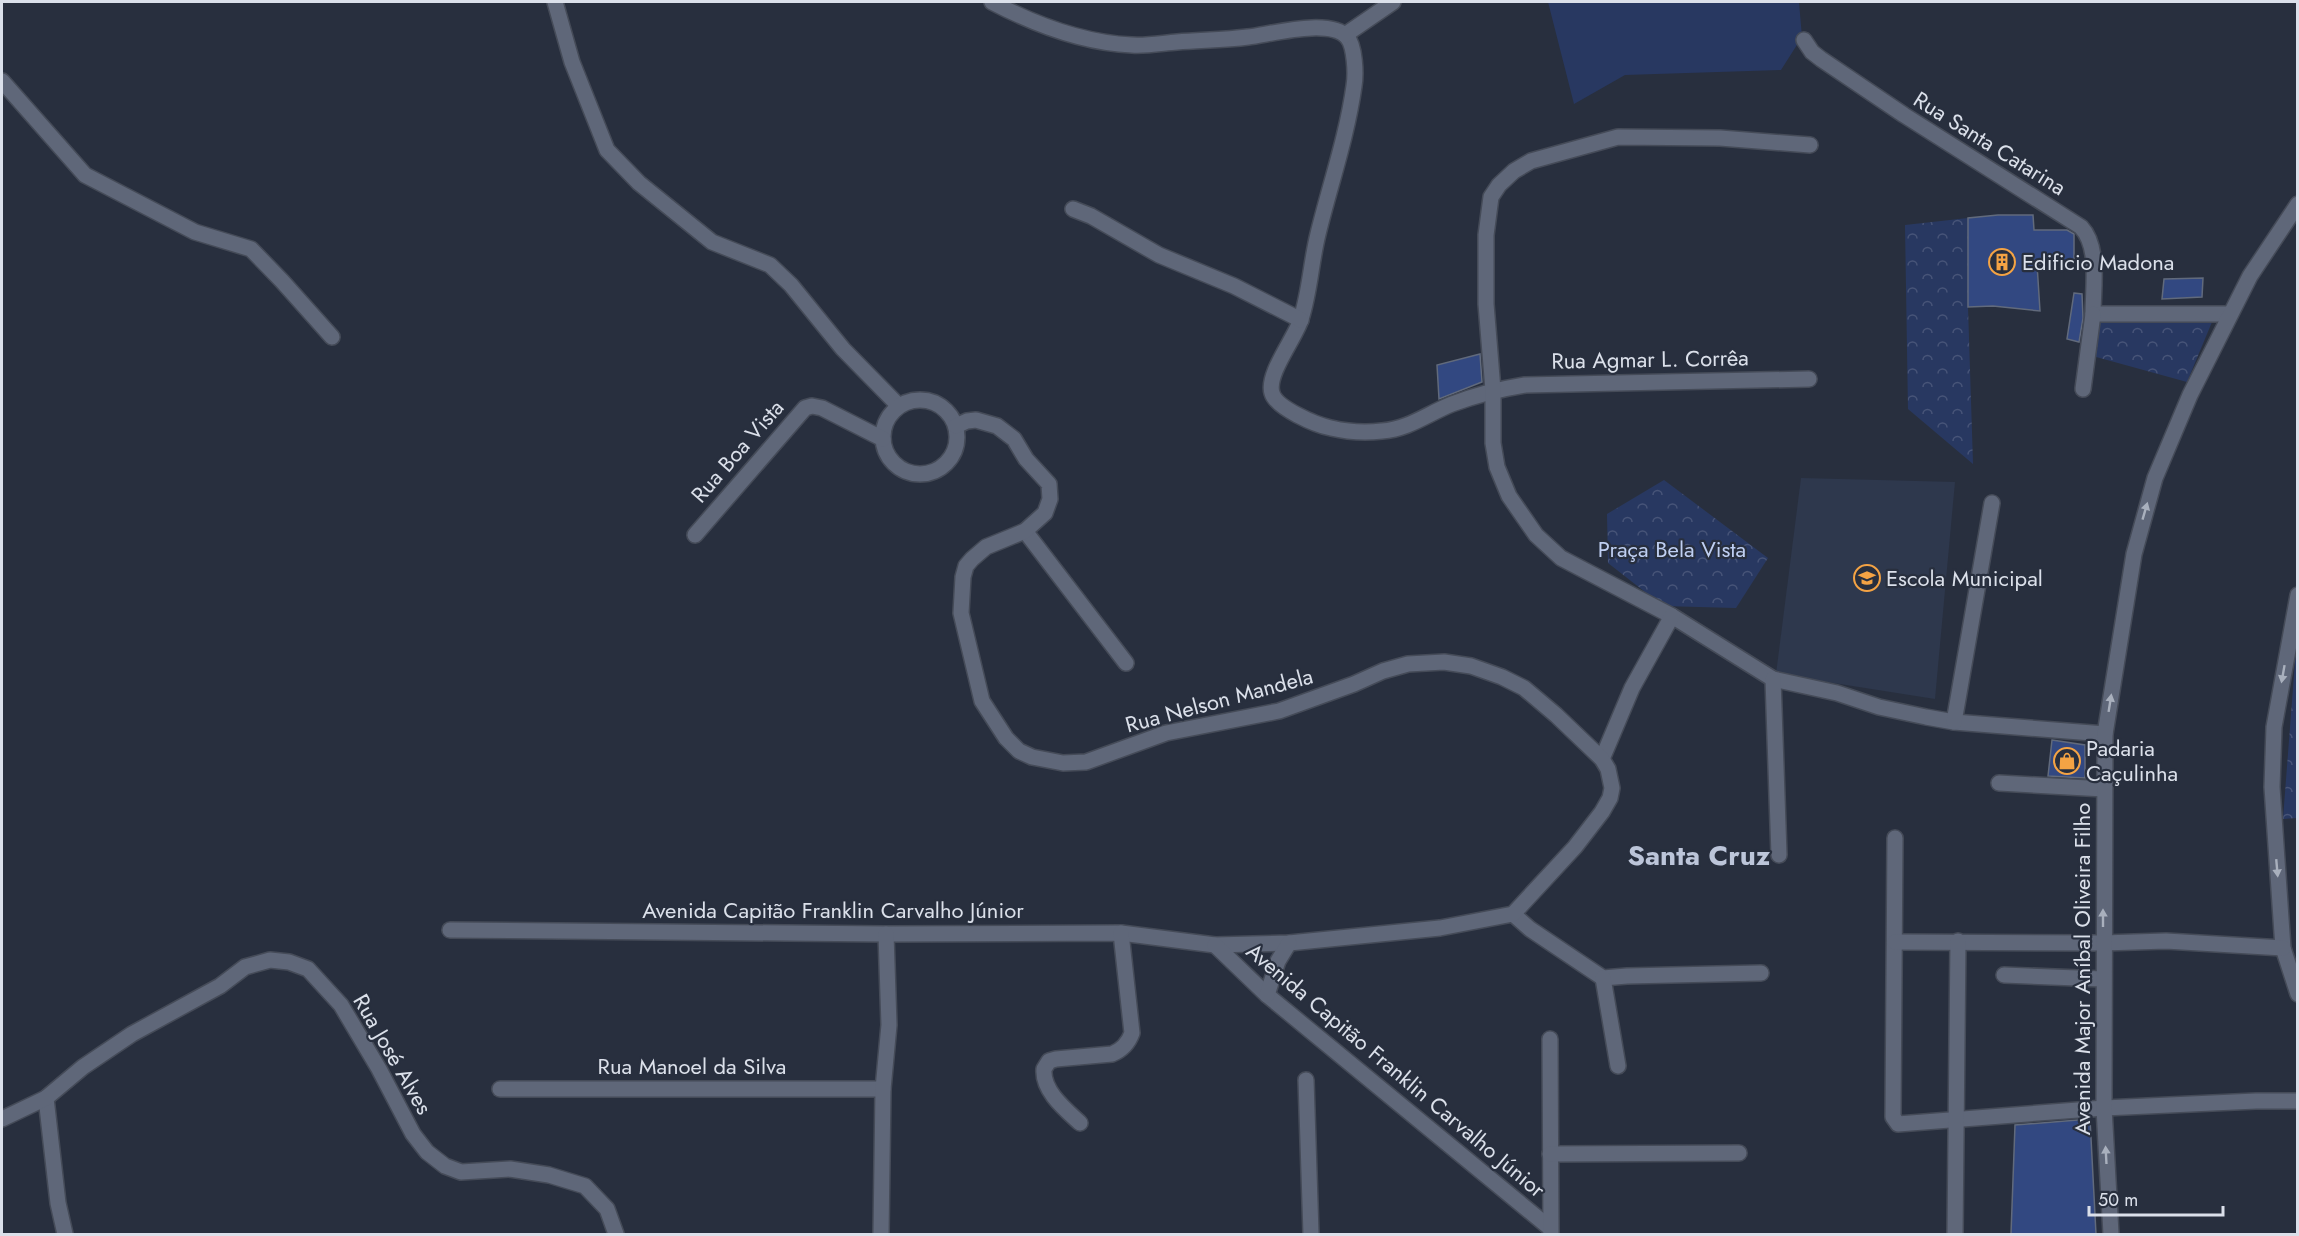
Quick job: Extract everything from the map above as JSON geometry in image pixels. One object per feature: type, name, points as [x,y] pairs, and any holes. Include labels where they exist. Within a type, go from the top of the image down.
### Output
[{"type":"street","points":[[555,2],[572,62],[607,150],[639,183],[712,242],[770,266],[791,285],[843,349],[899,406]]},
{"type":"street","points":[[992,2],[1045,25],[1092,40],[1132,45],[1246,37],[1319,27],[1340,32],[1349,40],[1355,68],[1354,88],[1317,238],[1301,320],[1234,286],[1159,255],[1073,209]]},
{"type":"street","points":[[1345,35],[1393,2]]},
{"type":"street","name":"Rua Santa Catarina","points":[[1804,40],[1812,52],[1821,59],[1895,109],[2081,227],[2090,237],[2093,252],[2093,314],[2083,389]]},
{"type":"street","points":[[2,81],[85,175],[195,232],[251,249],[332,337]]},
{"type":"street","points":[[1810,145],[1720,138],[1618,137],[1531,161],[1514,171],[1499,185],[1491,197],[1486,235],[1486,304],[1493,390],[1493,443],[1497,467],[1509,496],[1536,535],[1561,558],[1672,616],[1773,679],[1837,693],[1879,707],[1954,722],[2105,734]]},
{"type":"street","name":"Avenida Major Aníbal Oliveira Filho","points":[[2111,1234],[2104,1108],[2105,734],[2134,554],[2155,478],[2190,395],[2250,276],[2298,204]]},
{"type":"street","points":[[2093,314],[2230,314]]},
{"type":"street","name":"Rua Agmar L. Corrêa","points":[[1301,320],[1277,366],[1271,387],[1272,395],[1278,403],[1329,428],[1359,432],[1401,429],[1451,405],[1493,390],[1525,385],[1809,379]]},
{"type":"street","points":[[926,400],[939,405],[950,414],[956,426],[957,442],[952,457],[941,468],[926,474],[910,473],[896,466],[886,454],[882,439],[884,426],[899,406],[912,401],[926,400]]},
{"type":"street","name":"Rua Boa Vista","points":[[695,535],[805,408],[812,406],[822,408],[882,439]]},
{"type":"street","name":"Rua Nelson Mandela","points":[[956,426],[976,420],[997,426],[1014,439],[1026,459],[1049,484],[1049,506],[1025,531],[986,547],[966,566],[963,577],[961,614],[982,701],[1006,738],[1019,751],[1032,757],[1063,763],[1086,762],[1166,733],[1279,711],[1383,671],[1408,664],[1444,662],[1471,666],[1524,688],[1549,708],[1599,756]]},
{"type":"street","points":[[1954,722],[1992,503]]},
{"type":"street","points":[[1025,531],[1126,663]]},
{"type":"street","points":[[2298,596],[2273,737],[2272,787],[2283,948],[2298,994]]},
{"type":"street","points":[[1672,616],[1632,688],[1599,756],[1611,777],[1610,798],[1575,847],[1513,914],[1530,929],[1603,978],[1627,975],[1761,973]]},
{"type":"street","points":[[1773,679],[1779,855]]},
{"type":"street","points":[[2000,783],[2104,789]]},
{"type":"street","points":[[1895,838],[1893,1120],[1901,1124],[2104,1108],[2298,1101]]},
{"type":"street","name":"Avenida Capitão Franklin Carvalho Júnior","points":[[450,930],[886,934],[1121,933],[1215,945],[1289,943],[1440,928],[1513,914]]},
{"type":"street","points":[[1080,1123],[1053,1095],[1046,1081],[1044,1069],[1049,1061],[1056,1059],[1112,1054],[1119,1051],[1130,1040],[1132,1033],[1121,933]]},
{"type":"street","points":[[881,1234],[883,1089],[889,1025],[886,934]]},
{"type":"street","points":[[1955,1234],[1958,941]]},
{"type":"street","points":[[1895,942],[2166,941],[2283,948]]},
{"type":"street","points":[[1267,995],[1278,960],[1289,943]]},
{"type":"street","name":"Avenida Capitão Franklin Carvalho Júnior","points":[[1215,945],[1267,995],[1551,1231]]},
{"type":"street","name":"Rua José Alves","points":[[2,1119],[46,1098],[83,1067],[132,1034],[220,986],[245,967],[270,960],[289,962],[308,969],[341,1005],[379,1069],[413,1134],[427,1152],[445,1166],[461,1172],[510,1169],[549,1175],[585,1186],[607,1209],[616,1234]]},
{"type":"street","points":[[2004,975],[2103,980]]},
{"type":"street","points":[[1603,978],[1618,1066]]},
{"type":"street","points":[[1550,1039],[1551,1231]]},
{"type":"street","points":[[1306,1080],[1311,1234]]},
{"type":"street","name":"Rua Manoel da Silva","points":[[500,1089],[883,1089]]},
{"type":"street","points":[[46,1098],[58,1203],[65,1234]]},
{"type":"street","points":[[1550,1154],[1739,1153]]},
{"type":"shaded area","name":"Escola Municipal","points":[[1801,478],[1955,482],[1935,699],[1776,674]]},
{"type":"green space","points":[[1548,2],[1799,2],[1802,37],[1781,70],[1625,75],[1574,104]]},
{"type":"green space","points":[[1968,218],[1968,307],[1973,464],[1908,409],[1905,225]]},
{"type":"green space","points":[[2096,315],[2212,322],[2187,382],[2089,355]]},
{"type":"green space","name":"Praça Bela Vista","points":[[1664,480],[1768,558],[1736,608],[1663,606],[1608,563],[1607,514]]},
{"type":"green space","points":[[2297,636],[2297,818],[2283,819]]},
{"type":"building","name":"Edificio Madona","points":[[2033,215],[2034,230],[2067,230],[2074,234],[2074,260],[2037,264],[2040,311],[1993,306],[1968,307],[1968,218]]},
{"type":"building","points":[[2203,278],[2202,297],[2162,299],[2164,279]]},
{"type":"building","points":[[2074,293],[2082,294],[2083,318],[2079,342],[2067,339]]},
{"type":"building","points":[[1480,354],[1482,382],[1439,399],[1437,365]]},
{"type":"building","name":"Padaria Caçulinha","points":[[2052,740],[2085,745],[2085,778],[2048,776]]},
{"type":"building","points":[[2090,1119],[2096,1234],[2011,1234],[2015,1125]]},
{"type":"place","name":"Edificio Madona","points":[[2002,262]]},
{"type":"place","name":"Escola Municipal","points":[[1867,578]]},
{"type":"place","name":"Padaria Caçulinha","points":[[2067,761]]},
{"type":"district","name":"Santa Cruz","points":[[1699,855]]}]
